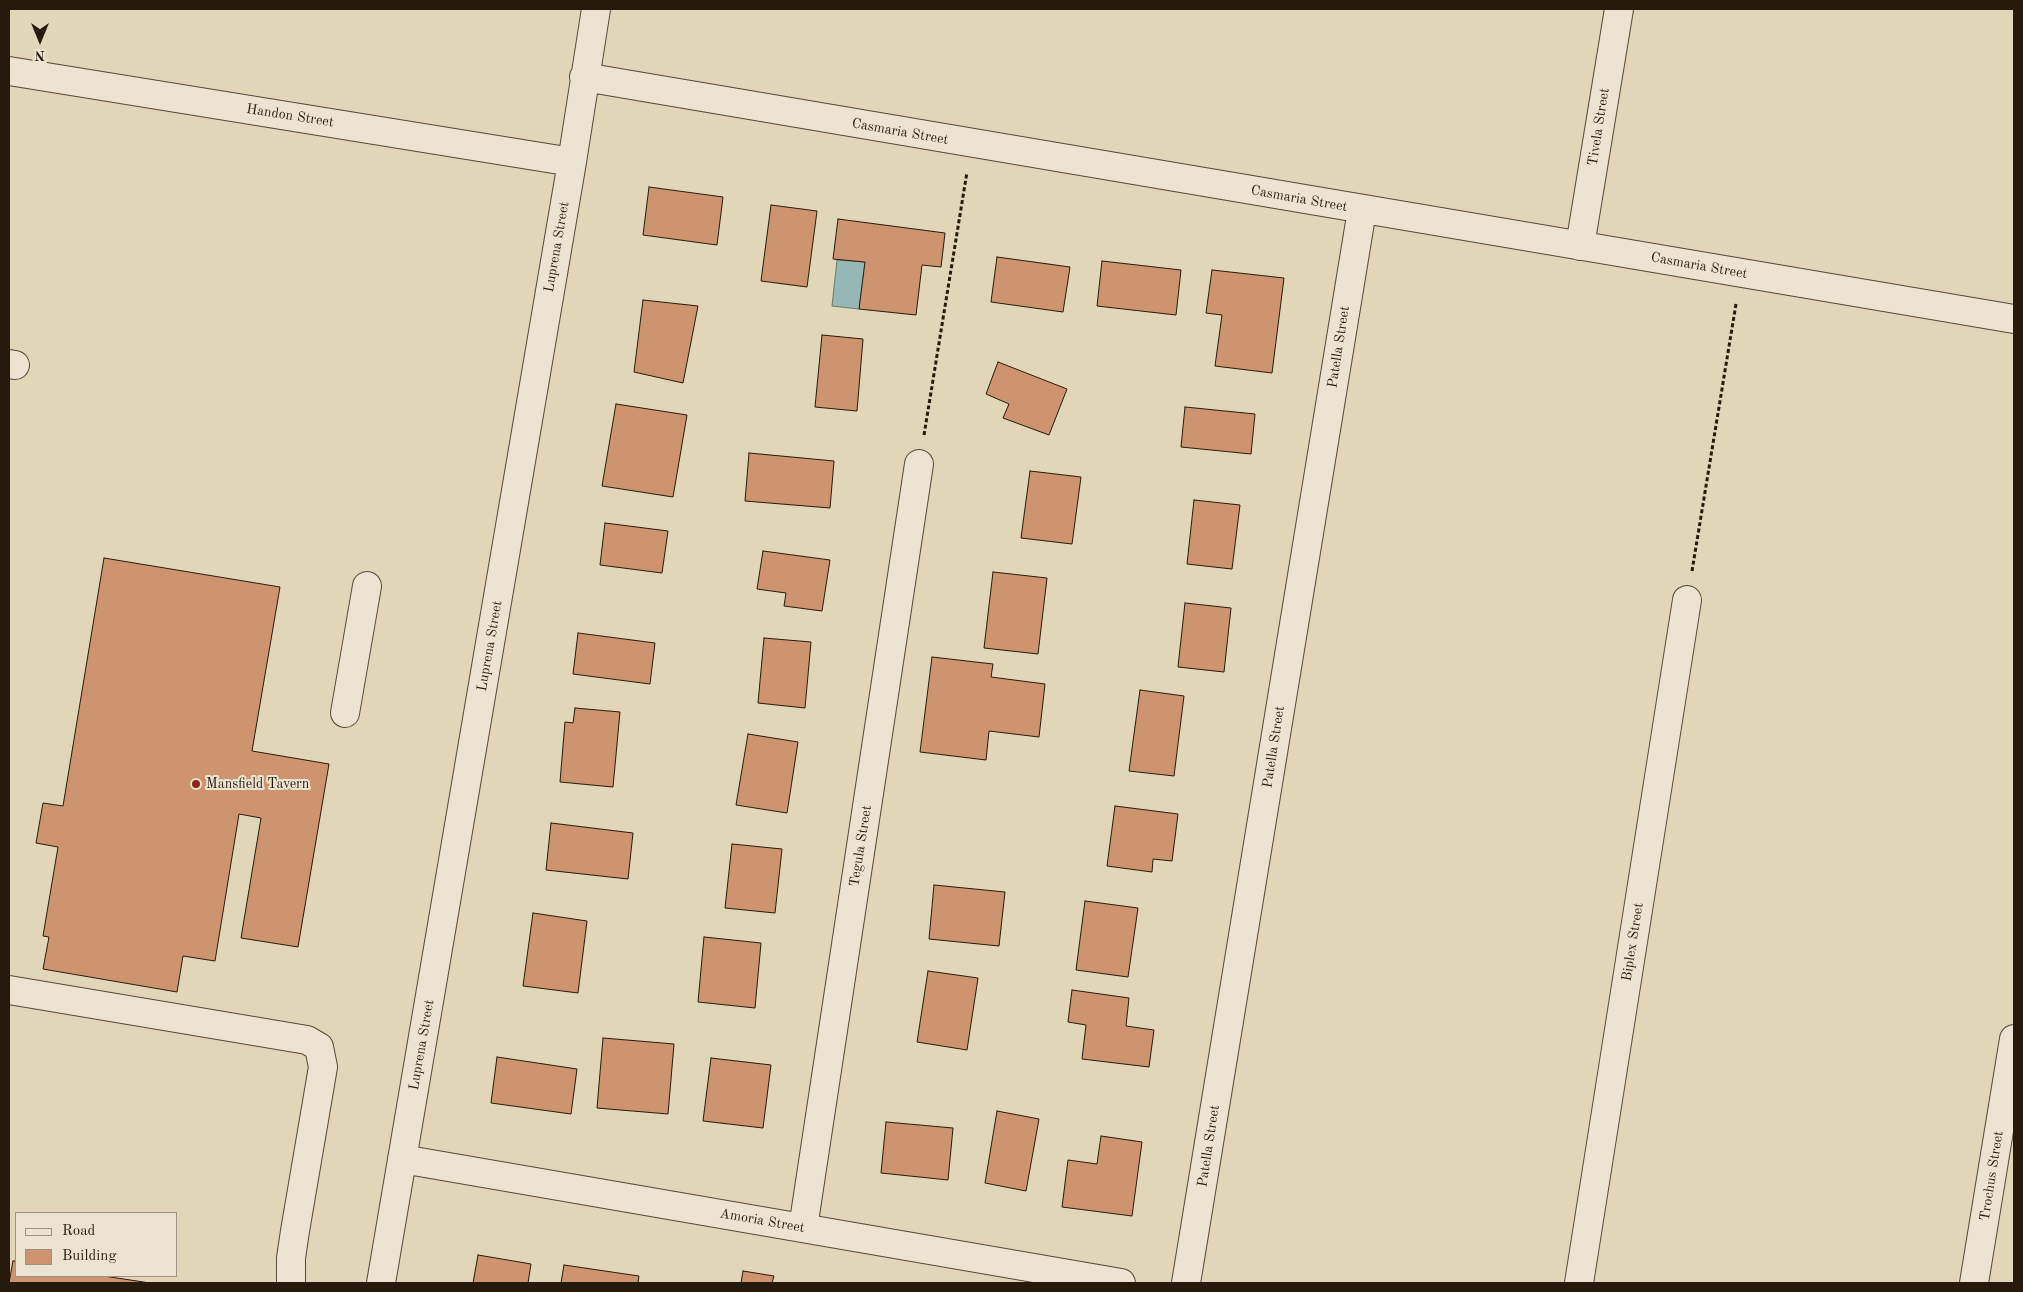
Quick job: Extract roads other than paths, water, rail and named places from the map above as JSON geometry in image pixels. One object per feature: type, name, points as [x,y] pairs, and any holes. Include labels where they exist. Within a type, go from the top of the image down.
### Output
[{"type":"street","name":"Luprena Street","points":[[381,1283],[572,162],[596,9]]},
{"type":"street","name":"Tivela Street","points":[[1580,246],[1619,9]]},
{"type":"street","name":"Handon Street","points":[[9,70],[572,162]]},
{"type":"street","name":"Casmaria Street","points":[[584,78],[2014,319]]},
{"type":"street","name":"Patella Street","points":[[1186,1283],[1362,210]]},
{"type":"street","name":"Tegula Street","points":[[803,1228],[919,464]]},
{"type":"street","points":[[345,713],[366,586]]},
{"type":"street","name":"Biplex Street","points":[[1579,1283],[1687,600]]},
{"type":"street","points":[[9,990],[307,1040],[319,1047],[323,1067],[291,1258],[291,1283]]},
{"type":"street","name":"Trochus Street","points":[[1974,1283],[2014,1039]]},
{"type":"street","name":"Amoria Street","points":[[402,1159],[1121,1283]]},
{"type":"water","points":[[837,260],[865,262],[859,309],[832,306]]},
{"type":"place","name":"Mansfield Tavern","points":[[196,784]]}]
